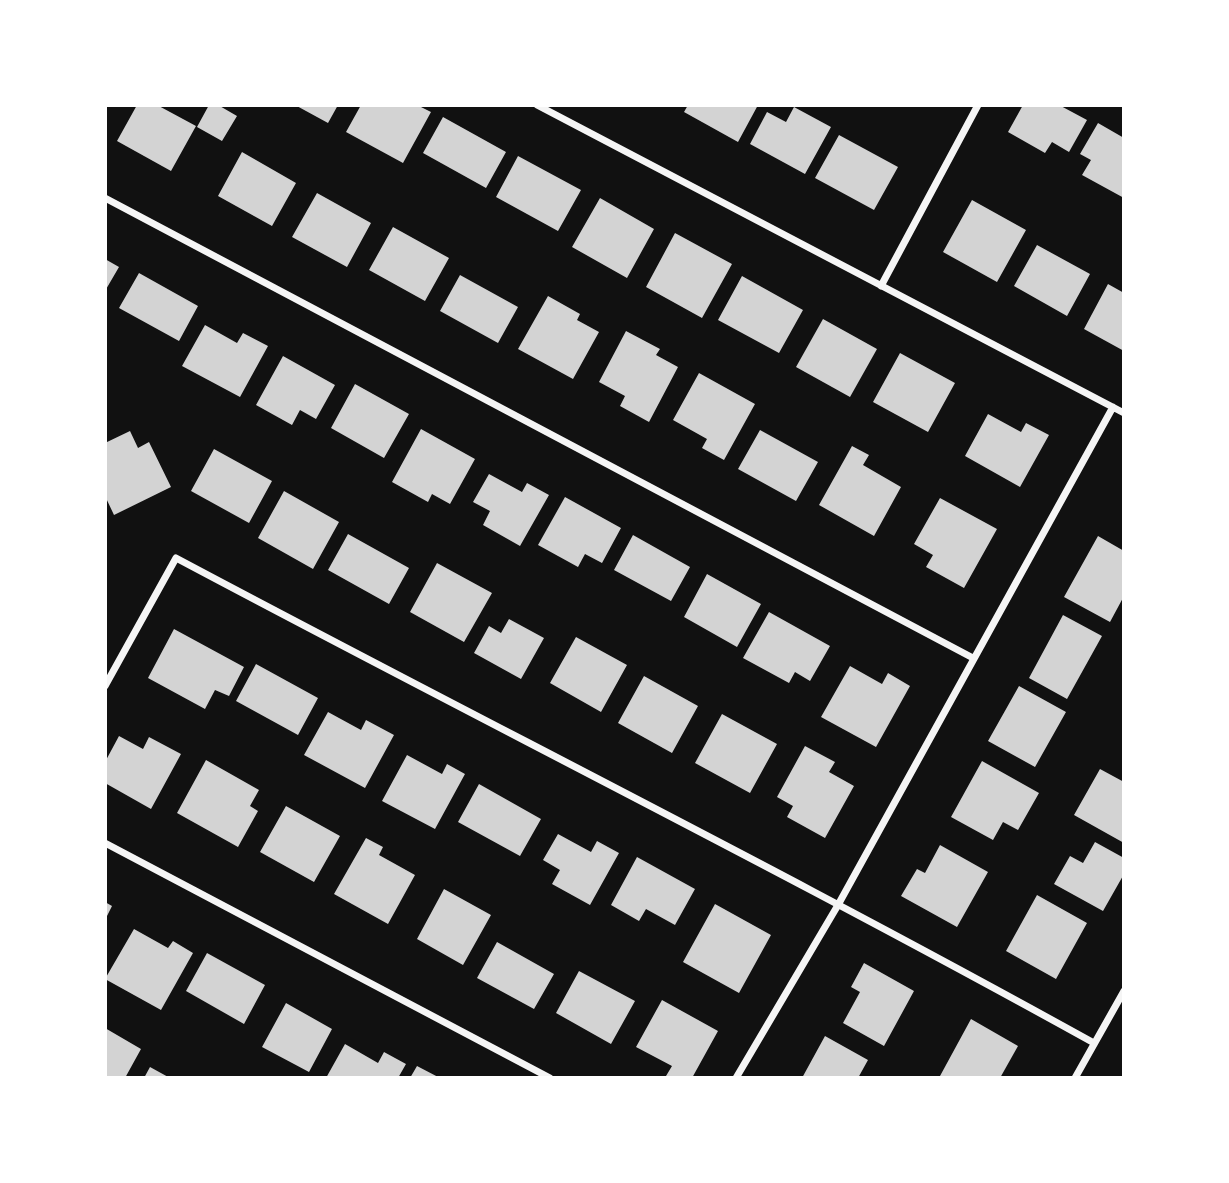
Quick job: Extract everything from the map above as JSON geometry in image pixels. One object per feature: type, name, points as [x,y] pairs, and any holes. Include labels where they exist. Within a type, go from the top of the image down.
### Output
[{"type":"street","points":[[537,105],[1124,414]]},
{"type":"street","points":[[881,286],[978,105]]},
{"type":"street","points":[[105,198],[972,658]]},
{"type":"street","points":[[737,1078],[838,905],[1113,407]]},
{"type":"street","points":[[105,686],[176,558],[404,679],[670,815],[1094,1043]]},
{"type":"street","points":[[105,843],[550,1078]]},
{"type":"street","points":[[1075,1078],[1124,991]]},
{"type":"building","points":[[137,105],[157,105],[196,126],[171,171],[117,141]]},
{"type":"building","points":[[209,105],[218,105],[237,116],[222,141],[197,127]]},
{"type":"building","points":[[295,105],[338,105],[328,123]]},
{"type":"building","points":[[361,105],[417,105],[431,112],[403,163],[346,132]]},
{"type":"building","points":[[688,105],[758,105],[738,142],[684,112]]},
{"type":"building","points":[[1023,105],[1059,105],[1087,120],[1069,152],[1052,142],[1045,153],[1008,132]]},
{"type":"building","points":[[794,107],[831,127],[805,174],[750,144],[767,112],[786,122]]},
{"type":"building","points":[[443,117],[506,152],[486,188],[423,153]]},
{"type":"building","points":[[1098,123],[1124,138],[1124,198],[1082,175],[1091,160],[1080,154]]},
{"type":"building","points":[[839,135],[898,167],[874,210],[815,178]]},
{"type":"building","points":[[242,152],[296,183],[272,226],[218,196]]},
{"type":"building","points":[[518,156],[581,190],[558,231],[496,197]]},
{"type":"building","points":[[317,193],[371,223],[347,267],[292,237]]},
{"type":"building","points":[[600,198],[654,229],[627,278],[572,247]]},
{"type":"building","points":[[972,200],[1026,230],[997,282],[943,252]]},
{"type":"building","points":[[393,227],[449,258],[425,301],[369,270]]},
{"type":"building","points":[[675,233],[732,264],[702,318],[646,287]]},
{"type":"building","points":[[1037,245],[1090,274],[1067,316],[1014,286]]},
{"type":"building","points":[[105,259],[119,267],[105,291]]},
{"type":"building","points":[[139,273],[198,306],[179,341],[119,308]]},
{"type":"building","points":[[460,275],[518,307],[498,343],[440,311]]},
{"type":"building","points":[[742,276],[803,310],[779,353],[718,320]]},
{"type":"building","points":[[1108,284],[1124,293],[1124,351],[1084,329]]},
{"type":"building","points":[[548,296],[580,314],[577,320],[599,332],[573,379],[518,349]]},
{"type":"building","points":[[823,319],[877,349],[850,397],[796,367]]},
{"type":"building","points":[[205,325],[237,343],[243,333],[268,346],[240,397],[182,366]]},
{"type":"building","points":[[626,331],[660,349],[656,355],[678,367],[649,422],[620,406],[625,396],[599,382]]},
{"type":"building","points":[[900,353],[955,383],[928,432],[873,402]]},
{"type":"building","points":[[283,356],[335,385],[316,419],[300,410],[292,425],[256,405]]},
{"type":"building","points":[[699,373],[755,404],[724,460],[702,448],[707,439],[673,420]]},
{"type":"building","points":[[355,384],[409,414],[384,458],[331,428]]},
{"type":"building","points":[[988,414],[1021,432],[1026,423],[1049,435],[1020,487],[965,456]]},
{"type":"building","points":[[421,429],[475,459],[450,504],[432,494],[428,502],[392,482]]},
{"type":"building","points":[[760,430],[818,462],[796,501],[738,469]]},
{"type":"building","points":[[130,431],[138,448],[149,442],[171,487],[114,515],[105,496],[105,443]]},
{"type":"building","points":[[852,446],[869,455],[863,465],[901,487],[874,536],[819,505]]},
{"type":"building","points":[[214,449],[272,481],[249,523],[191,491]]},
{"type":"building","points":[[489,474],[522,492],[527,483],[549,495],[520,546],[483,525],[490,511],[473,502]]},
{"type":"building","points":[[284,491],[339,522],[313,569],[258,538]]},
{"type":"building","points":[[565,497],[621,528],[602,563],[585,554],[578,567],[538,545]]},
{"type":"building","points":[[940,498],[997,529],[964,588],[926,567],[933,555],[914,544]]},
{"type":"building","points":[[348,534],[409,568],[389,604],[328,570]]},
{"type":"building","points":[[633,535],[690,567],[671,601],[614,570]]},
{"type":"building","points":[[1098,536],[1124,551],[1124,596],[1110,622],[1064,597]]},
{"type":"building","points":[[437,563],[492,593],[464,642],[410,612]]},
{"type":"building","points":[[707,574],[761,604],[737,647],[684,617]]},
{"type":"building","points":[[769,612],[830,646],[810,681],[795,672],[789,683],[743,658]]},
{"type":"building","points":[[1063,615],[1102,636],[1067,699],[1029,678]]},
{"type":"building","points":[[509,619],[544,638],[521,679],[474,653],[489,626],[501,633]]},
{"type":"building","points":[[174,629],[244,667],[229,696],[215,690],[205,709],[148,678]]},
{"type":"building","points":[[576,637],[627,665],[601,712],[550,683]]},
{"type":"building","points":[[256,664],[318,698],[298,735],[236,701]]},
{"type":"building","points":[[850,666],[882,684],[888,673],[910,686],[876,747],[821,717]]},
{"type":"building","points":[[644,676],[698,706],[672,753],[618,723]]},
{"type":"building","points":[[1019,686],[1066,712],[1035,767],[988,741]]},
{"type":"building","points":[[328,712],[361,730],[366,720],[394,735],[365,788],[304,755]]},
{"type":"building","points":[[722,714],[777,744],[750,793],[695,763]]},
{"type":"building","points":[[119,736],[143,749],[149,737],[181,754],[151,809],[105,783],[105,762]]},
{"type":"building","points":[[805,746],[835,762],[829,772],[854,786],[825,838],[787,817],[793,806],[777,797]]},
{"type":"building","points":[[407,755],[442,774],[447,764],[465,774],[435,829],[382,801]]},
{"type":"building","points":[[206,760],[259,790],[250,806],[258,811],[238,847],[177,813]]},
{"type":"building","points":[[982,761],[1039,793],[1018,830],[1003,822],[993,840],[951,817]]},
{"type":"building","points":[[1100,769],[1124,782],[1124,843],[1074,815]]},
{"type":"building","points":[[479,784],[541,819],[520,856],[458,822]]},
{"type":"building","points":[[286,806],[340,836],[314,882],[260,852]]},
{"type":"building","points":[[558,834],[591,852],[597,841],[619,853],[590,905],[552,884],[560,870],[543,860]]},
{"type":"building","points":[[366,838],[383,847],[379,855],[415,875],[388,924],[334,894]]},
{"type":"building","points":[[1095,842],[1124,858],[1124,874],[1103,911],[1054,884],[1070,856],[1083,863]]},
{"type":"building","points":[[940,845],[988,872],[957,927],[901,896],[917,869],[925,873]]},
{"type":"building","points":[[637,857],[695,889],[675,925],[646,909],[639,921],[611,905]]},
{"type":"building","points":[[444,889],[491,915],[463,965],[417,939]]},
{"type":"building","points":[[1037,895],[1087,923],[1056,979],[1006,951]]},
{"type":"building","points":[[105,902],[112,906],[105,920]]},
{"type":"building","points":[[715,904],[771,935],[739,993],[683,962]]},
{"type":"building","points":[[134,929],[168,948],[173,941],[193,953],[161,1010],[105,979]]},
{"type":"building","points":[[497,942],[554,974],[534,1009],[477,978]]},
{"type":"building","points":[[207,953],[265,985],[244,1024],[186,991]]},
{"type":"building","points":[[864,963],[914,991],[884,1046],[843,1023],[860,992],[851,987]]},
{"type":"building","points":[[579,971],[635,1001],[611,1044],[556,1013]]},
{"type":"building","points":[[662,1000],[718,1031],[692,1078],[666,1076],[672,1066],[636,1047]]},
{"type":"building","points":[[286,1003],[332,1029],[309,1072],[262,1047]]},
{"type":"building","points":[[971,1019],[1018,1046],[1000,1078],[940,1076]]},
{"type":"building","points":[[105,1028],[141,1049],[125,1078],[105,1078]]},
{"type":"building","points":[[825,1036],[868,1060],[858,1078],[802,1078]]},
{"type":"building","points":[[345,1044],[378,1063],[384,1052],[406,1064],[398,1078],[326,1078]]},
{"type":"building","points":[[417,1066],[440,1078],[410,1078]]},
{"type":"building","points":[[150,1067],[170,1078],[144,1078]]}]
